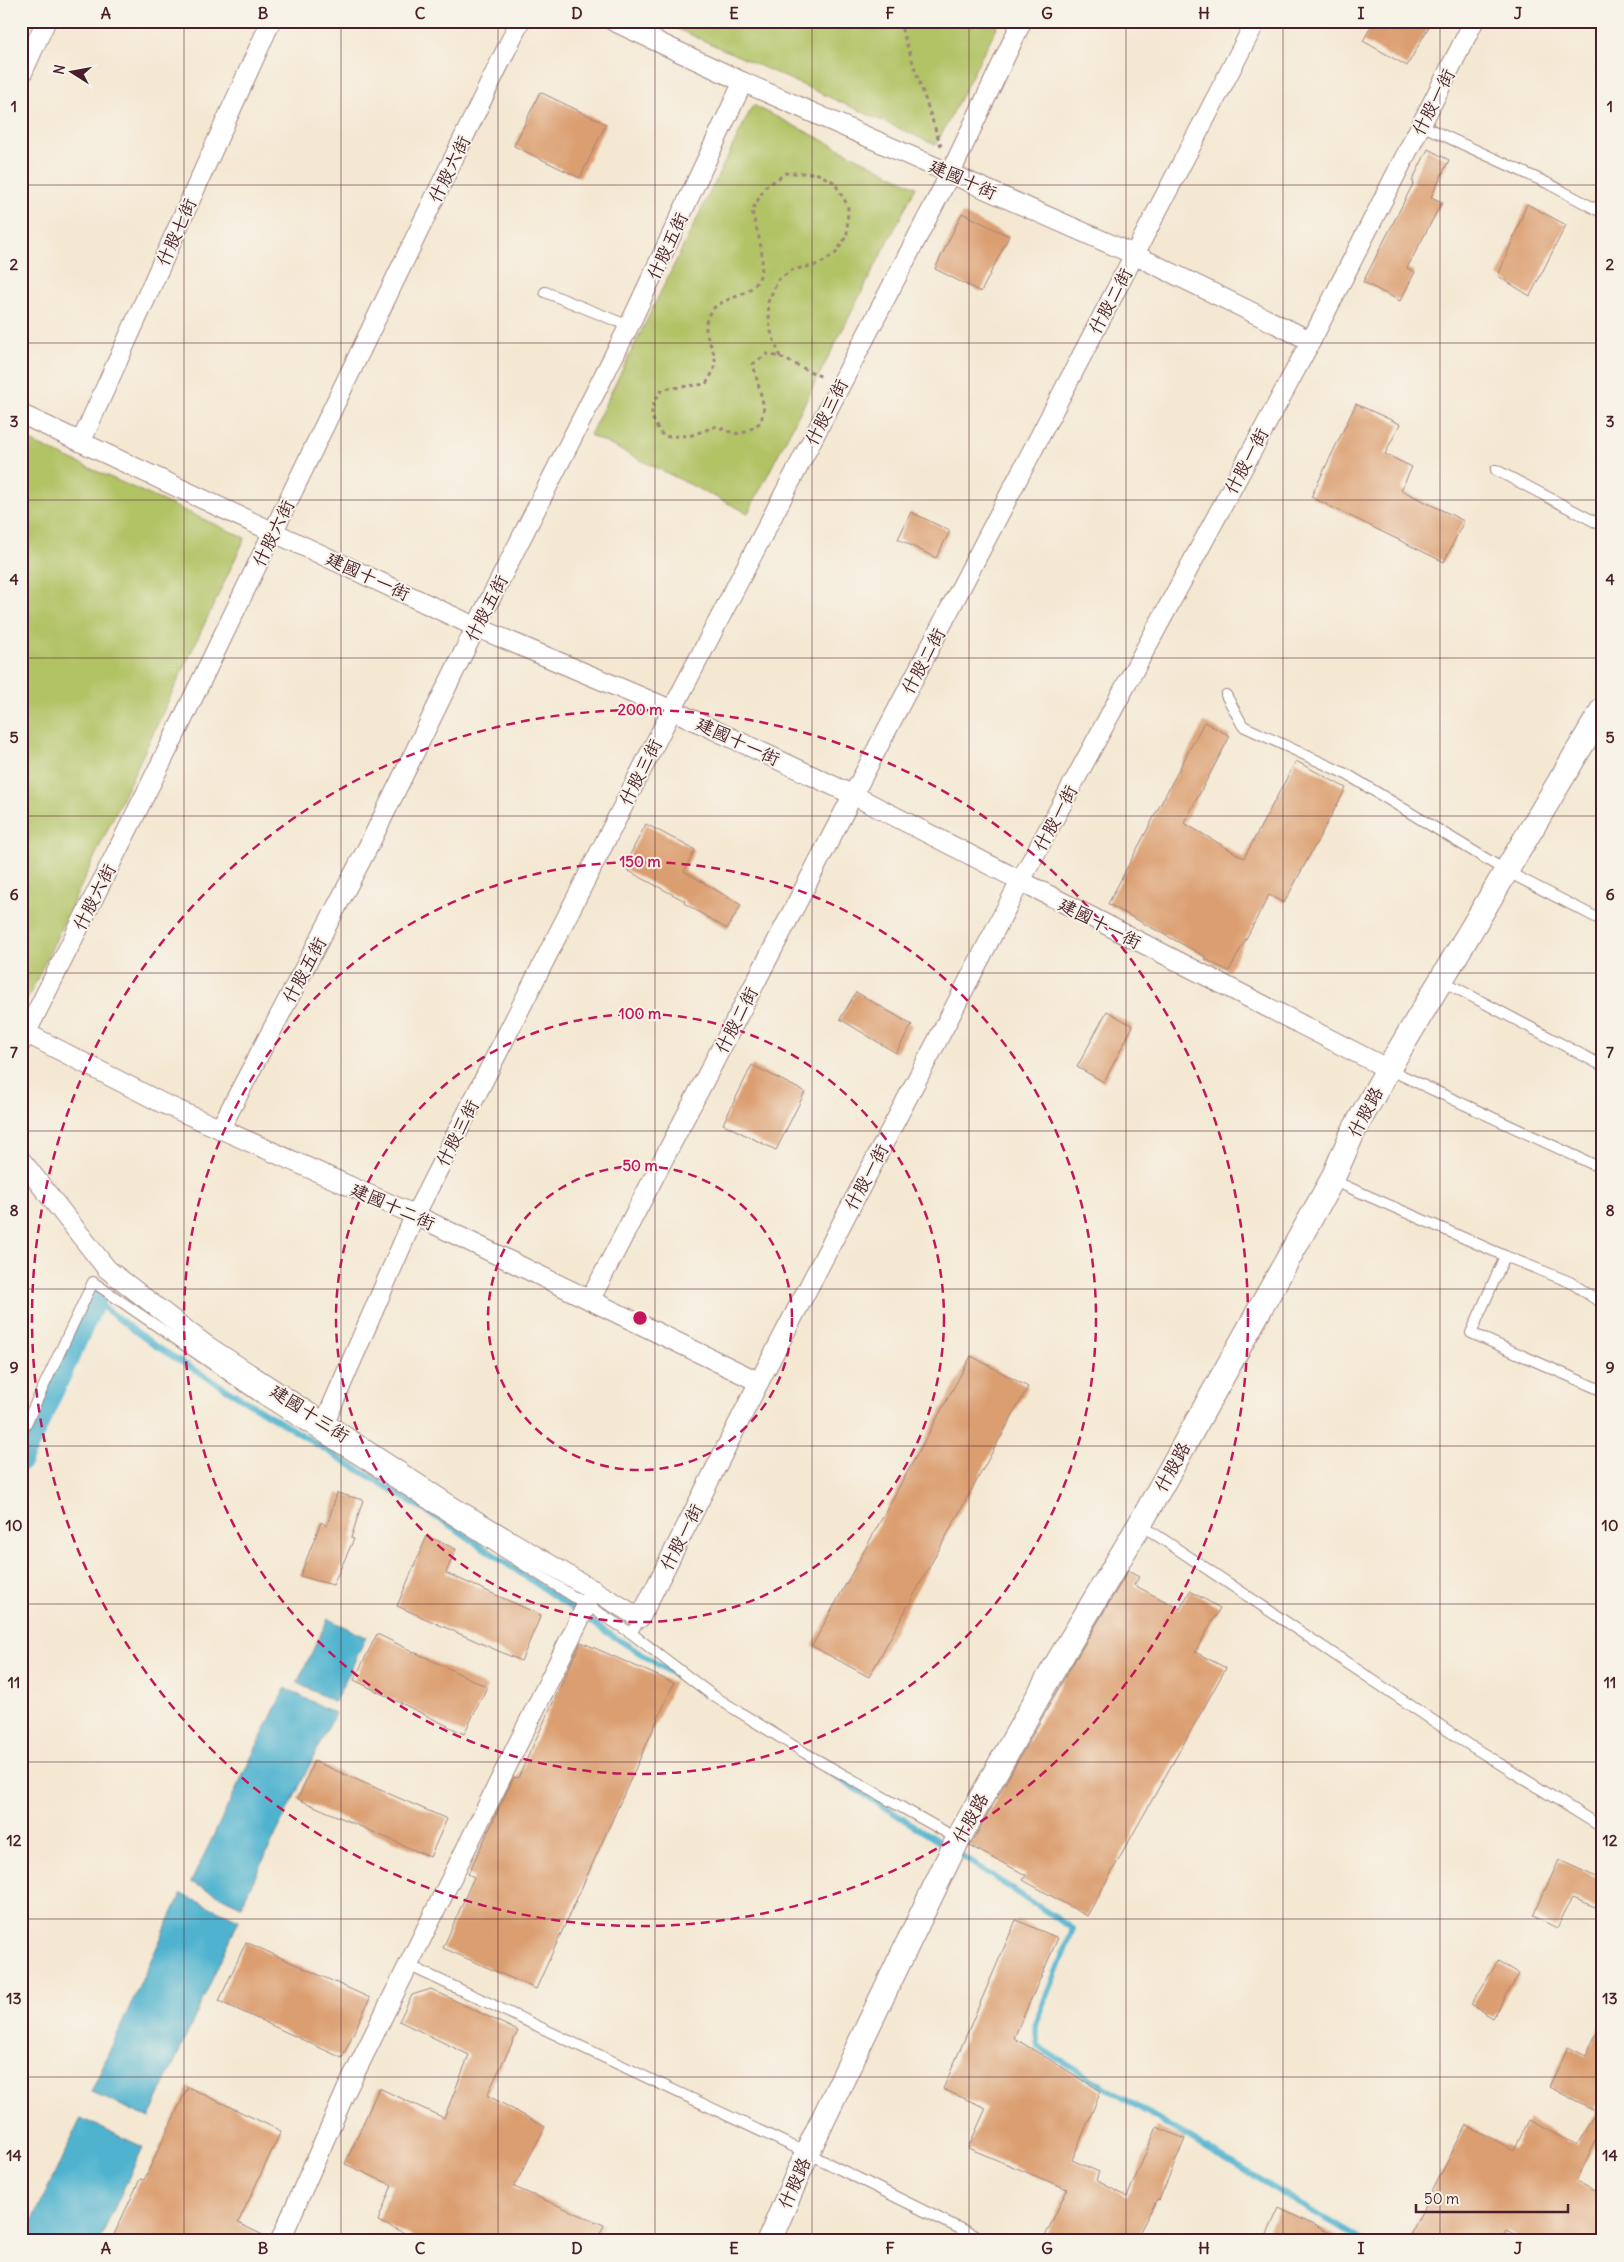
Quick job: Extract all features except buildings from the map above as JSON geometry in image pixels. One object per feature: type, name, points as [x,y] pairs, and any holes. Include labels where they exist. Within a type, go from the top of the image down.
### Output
[{"type":"street","points":[[21,76],[46,21]]},
{"type":"street","name":"什股七街","points":[[81,442],[271,21]]},
{"type":"street","name":"什股六街","points":[[24,1038],[174,737],[520,21]]},
{"type":"street","name":"建國十街","points":[[613,21],[743,82],[1134,254],[1311,341]]},
{"type":"street","name":"什股三街","points":[[325,1422],[415,1216],[672,710],[950,174],[1022,21]]},
{"type":"street","name":"什股二街","points":[[590,1300],[1256,21]]},
{"type":"street","name":"什股一街","points":[[635,1625],[759,1382],[1020,882],[1311,341],[1474,21]]},
{"type":"street","name":"什股五街","points":[[220,1129],[369,845],[476,627],[629,326],[743,82]]},
{"type":"street","name":"建國十一街","points":[[21,414],[476,627],[672,710],[853,795],[1388,1069]]},
{"type":"street","name":"什股路","points":[[769,2241],[807,2153],[958,1839],[1049,1676],[1140,1524],[1332,1180],[1353,1132],[1388,1069],[1506,871],[1597,732],[1603,709]]},
{"type":"street","name":"建國十二街","points":[[24,1038],[162,1103],[415,1216],[759,1382]]},
{"type":"street","name":"建國十三街","points":[[21,1160],[107,1269],[206,1346],[325,1422],[590,1598],[635,1625]]},
{"type":"street","points":[[280,2241],[346,2090],[590,1598]]},
{"type":"lane","points":[[1421,125],[1547,183],[1603,213]]},
{"type":"lane","points":[[545,292],[629,326]]},
{"type":"lane","points":[[1496,470],[1603,526]]},
{"type":"lane","points":[[1226,695],[1243,726],[1348,775],[1506,871],[1603,921]]},
{"type":"lane","points":[[1441,980],[1603,1066]]},
{"type":"lane","points":[[1388,1069],[1603,1169]]},
{"type":"lane","points":[[1332,1180],[1505,1256],[1570,1282],[1603,1304]]},
{"type":"lane","points":[[1505,1256],[1471,1333],[1603,1391]]},
{"type":"lane","points":[[21,1434],[94,1282],[261,1398],[590,1598]]},
{"type":"lane","points":[[1140,1524],[1468,1744],[1603,1828]]},
{"type":"lane","points":[[635,1625],[721,1700],[805,1753],[958,1839]]},
{"type":"lane","points":[[408,1965],[807,2153],[986,2241]]},
{"type":"path","points":[[899,21],[941,146]]},
{"type":"path","points":[[780,357],[770,329],[768,302],[778,280],[792,270],[820,264],[836,253],[847,235],[848,206],[834,182],[816,173],[786,173],[765,187],[752,210],[762,256],[760,274],[752,289],[713,307],[706,320],[708,341],[715,360],[714,371],[706,384],[663,389],[653,403],[652,421],[664,437],[692,435],[717,426],[731,433],[744,434],[761,422],[764,407],[754,364],[767,354],[780,357],[822,377]]},
{"type":"green space","points":[[660,21],[1000,21],[936,145]]},
{"type":"green space","points":[[753,105],[916,187],[748,513],[590,435]]},
{"type":"green space","points":[[21,437],[245,538],[21,1013]]},
{"type":"water","points":[[328,1619],[366,1637],[335,1702],[297,1683]]},
{"type":"water","points":[[285,1688],[335,1713],[241,1906],[191,1882]]},
{"type":"water","points":[[181,1894],[239,1920],[149,2118],[91,2092]]},
{"type":"water","points":[[81,2118],[143,2147],[99,2241],[23,2241]]},
{"type":"waterway","points":[[95,1301],[154,1345],[459,1531],[608,1633],[697,1689]]},
{"type":"waterway","points":[[21,1461],[95,1301]]},
{"type":"waterway","points":[[829,1772],[949,1848]]},
{"type":"waterway","points":[[957,1853],[1073,1929],[1035,2024],[1038,2047],[1362,2241]]}]
